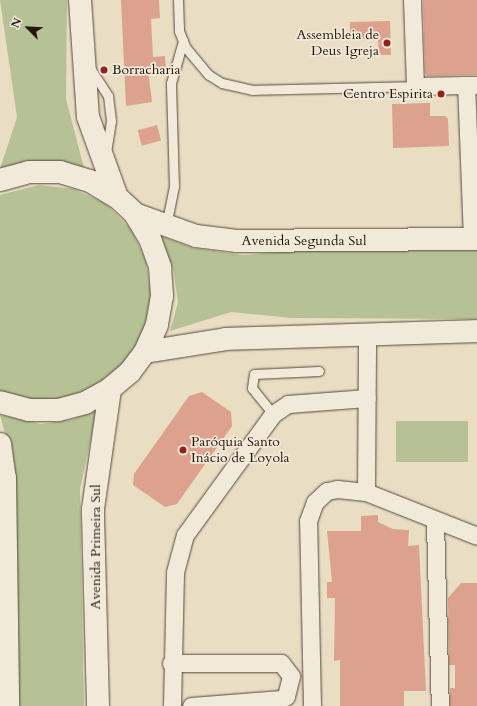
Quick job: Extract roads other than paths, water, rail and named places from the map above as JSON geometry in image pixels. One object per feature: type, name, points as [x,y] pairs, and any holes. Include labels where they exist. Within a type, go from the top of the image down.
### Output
[{"type":"main road","points":[[80,0],[88,117],[104,165],[117,197]]},
{"type":"main road","points":[[0,180],[29,172],[60,172],[90,181],[117,197],[135,214],[150,239],[161,282],[157,325],[145,352],[130,372],[110,389],[85,402],[58,410],[29,410],[0,402]]},
{"type":"main road","name":"Avenida Segunda Sul","points":[[135,214],[196,236],[237,242],[474,239]]},
{"type":"main road","points":[[145,352],[226,339],[477,331]]},
{"type":"main road","name":"Avenida Primeira Sul","points":[[98,706],[94,509],[110,389]]},
{"type":"main road","points":[[0,444],[5,478],[8,706]]},
{"type":"street","points":[[412,0],[415,86],[472,85],[474,239]]},
{"type":"street","points":[[366,492],[367,334]]},
{"type":"street","points":[[172,706],[172,663],[178,553],[201,510],[273,414],[288,404],[366,398]]},
{"type":"street","points":[[312,706],[308,520],[315,502],[327,491],[346,489],[366,492],[435,521],[477,536]]},
{"type":"street","points":[[435,521],[440,706]]},
{"type":"street","points":[[172,663],[281,663],[291,676],[286,696],[281,699],[191,706]]},
{"type":"lane","points":[[166,226],[174,186],[172,83],[183,41],[178,0]]},
{"type":"lane","points":[[183,41],[209,75],[238,88],[415,86]]},
{"type":"lane","points":[[273,414],[252,388],[254,374],[319,371]]},
{"type":"place","name":"Assembleia de Deus Igreja","points":[[387,43]]},
{"type":"place","name":"Borracharia","points":[[104,70]]},
{"type":"place","name":"Centro Espirita","points":[[441,94]]},
{"type":"place","name":"Paróquia Santo Inácio de Loyola","points":[[183,450]]}]
